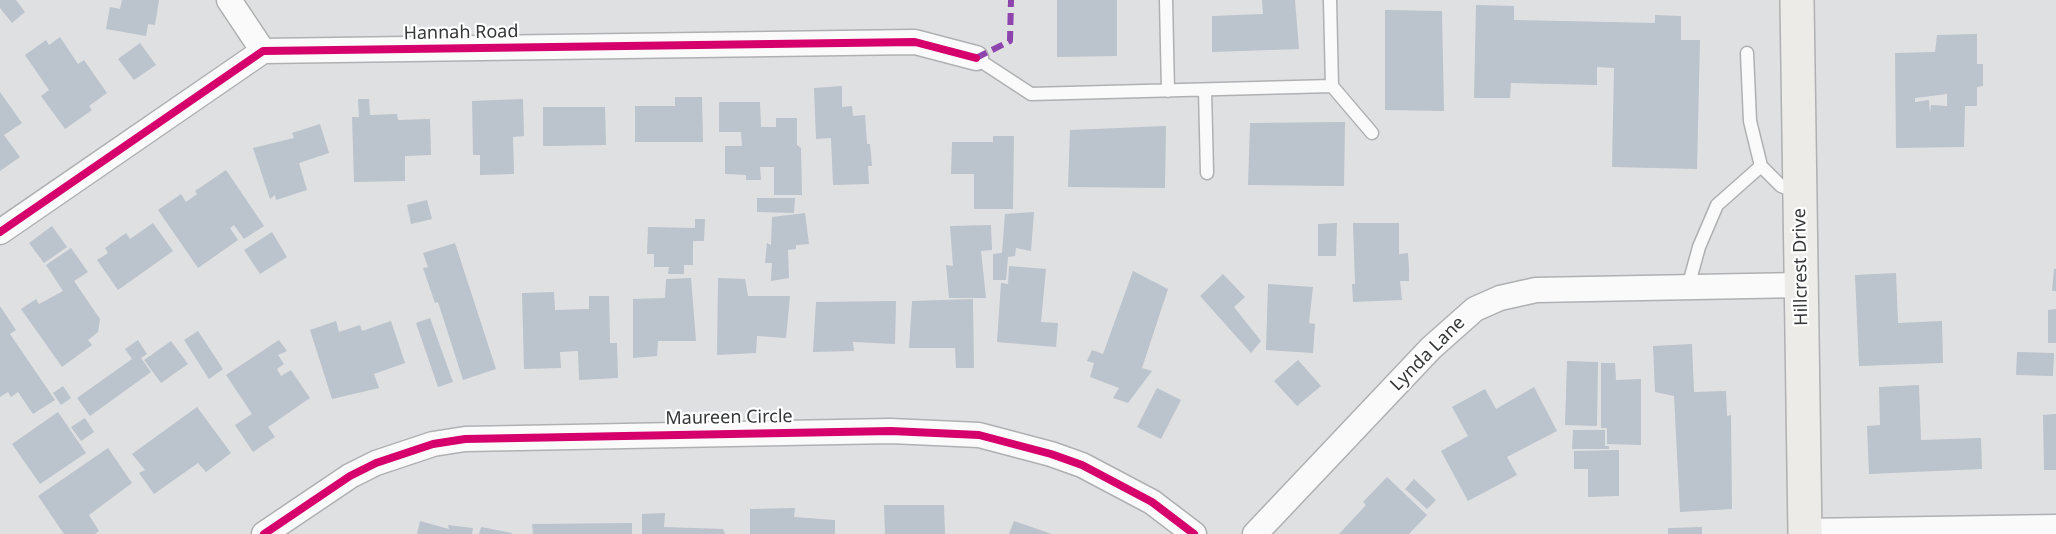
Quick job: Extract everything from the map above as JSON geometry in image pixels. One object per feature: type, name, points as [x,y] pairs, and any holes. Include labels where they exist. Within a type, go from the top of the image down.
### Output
[{"type":"street","points":[[0,231],[263,51],[229,0]]},
{"type":"street","name":"Hillcrest Drive","points":[[1797,0],[1805,532]]},
{"type":"street","name":"Hannah Road","points":[[263,51],[915,42],[976,58]]},
{"type":"street","name":"Lynda Lane","points":[[1255,534],[1431,348],[1475,309],[1500,298],[1536,290],[1801,285]]},
{"type":"street","name":"Maureen Circle","points":[[264,534],[350,476],[376,463],[433,444],[465,439],[891,431],[979,435],[1051,454],[1082,465],[1144,497],[1194,534]]},
{"type":"street","points":[[1805,532],[2056,527]]},
{"type":"lane","points":[[1166,0],[1168,91]]},
{"type":"lane","points":[[1330,0],[1332,86],[1372,133]]},
{"type":"lane","points":[[1746,53],[1749,121],[1761,166],[1781,186],[1800,192]]},
{"type":"lane","points":[[976,58],[1031,94],[1332,86]]},
{"type":"lane","points":[[1205,90],[1207,173]]},
{"type":"lane","points":[[1688,287],[1699,248],[1717,205],[1761,166]]},
{"type":"building","points":[[0,0],[16,0],[25,12],[12,23],[0,8]]},
{"type":"building","points":[[122,0],[159,0],[155,25],[148,24],[146,36],[106,29],[110,7],[120,9]]},
{"type":"building","points":[[1057,0],[1117,0],[1117,56],[1057,57]]},
{"type":"building","points":[[1262,0],[1295,0],[1299,49],[1212,52],[1212,16],[1263,14]]},
{"type":"building","points":[[1476,5],[1514,6],[1514,20],[1655,23],[1655,15],[1681,16],[1681,40],[1700,40],[1697,169],[1612,167],[1614,68],[1597,67],[1597,85],[1511,83],[1510,98],[1474,98]]},
{"type":"building","points":[[1385,10],[1442,11],[1444,111],[1385,110]]},
{"type":"building","points":[[1977,34],[1977,64],[1983,64],[1983,86],[1977,87],[1977,106],[1965,106],[1964,147],[1896,148],[1895,53],[1935,52],[1937,35]],"holes":[[[1947,94],[1947,106],[1931,105],[1930,114],[1929,100],[1915,102],[1915,98]]]},
{"type":"building","points":[[60,37],[78,64],[84,60],[107,93],[89,106],[92,110],[65,129],[41,96],[49,90],[25,55],[46,40],[49,45]]},
{"type":"building","points":[[140,43],[156,65],[134,80],[118,59]]},
{"type":"building","points":[[842,86],[842,107],[852,106],[853,116],[865,115],[867,144],[870,144],[872,166],[868,166],[869,184],[833,185],[831,138],[816,139],[814,88]]},
{"type":"building","points":[[0,92],[22,123],[4,135],[20,157],[0,171]]},
{"type":"building","points":[[675,97],[702,97],[703,142],[635,142],[635,106],[675,106]]},
{"type":"building","points":[[358,99],[369,99],[370,115],[397,114],[398,120],[430,119],[431,155],[405,156],[405,181],[354,182],[352,117],[359,117]]},
{"type":"building","points":[[523,99],[524,136],[513,137],[514,174],[480,175],[480,155],[473,155],[472,101]]},
{"type":"building","points":[[719,102],[760,102],[761,127],[776,127],[776,118],[797,118],[797,145],[801,148],[802,195],[774,195],[774,167],[760,167],[761,180],[746,180],[746,175],[725,174],[725,146],[742,146],[741,132],[719,132]]},
{"type":"building","points":[[543,107],[605,107],[606,145],[543,146]]},
{"type":"building","points":[[1345,122],[1344,186],[1248,185],[1250,123]]},
{"type":"building","points":[[320,124],[329,153],[299,163],[307,190],[276,200],[275,195],[270,199],[253,148],[294,138],[292,133]]},
{"type":"building","points":[[1166,126],[1165,188],[1068,187],[1070,130]]},
{"type":"building","points":[[993,136],[1014,136],[1013,209],[974,209],[974,174],[951,174],[952,142],[993,142]]},
{"type":"building","points":[[226,170],[264,226],[244,239],[234,225],[230,228],[238,240],[198,268],[158,210],[181,194],[186,202],[197,194],[195,191]]},
{"type":"building","points":[[757,198],[795,198],[794,213],[757,212]]},
{"type":"building","points":[[427,200],[432,219],[411,224],[407,205]]},
{"type":"building","points":[[1034,212],[1031,251],[1016,248],[1015,256],[1008,257],[1006,280],[993,280],[993,254],[1002,253],[1005,214]]},
{"type":"building","points":[[805,213],[809,244],[796,245],[796,249],[788,250],[789,278],[771,281],[772,263],[765,263],[767,243],[771,245],[772,217]]},
{"type":"building","points":[[695,219],[705,219],[704,241],[693,241],[693,265],[684,265],[684,274],[668,274],[669,267],[654,267],[654,254],[647,254],[648,227],[695,228]]},
{"type":"building","points":[[153,223],[173,251],[118,290],[97,260],[108,253],[105,248],[126,233],[130,239]]},
{"type":"building","points":[[1337,223],[1336,256],[1318,256],[1318,224]]},
{"type":"building","points":[[1353,223],[1399,223],[1399,254],[1408,253],[1409,268],[1409,281],[1400,281],[1402,300],[1353,302],[1352,284],[1355,284]]},
{"type":"building","points":[[991,225],[992,250],[981,251],[986,298],[949,298],[946,265],[953,266],[950,226]]},
{"type":"building","points":[[52,226],[67,247],[44,263],[29,243]]},
{"type":"building","points":[[272,232],[287,257],[260,274],[244,250]]},
{"type":"building","points":[[455,243],[496,369],[463,380],[438,302],[435,303],[423,268],[428,267],[423,253]]},
{"type":"building","points":[[71,248],[88,272],[74,281],[100,319],[98,332],[88,340],[92,345],[62,367],[21,309],[36,299],[39,304],[63,291],[46,265]]},
{"type":"building","points":[[1009,266],[1046,269],[1041,322],[1058,323],[1056,347],[997,342],[1001,283],[1008,284]]},
{"type":"building","points":[[2054,269],[2056,269],[2056,291],[2052,291]]},
{"type":"building","points":[[1133,271],[1168,289],[1142,368],[1152,371],[1128,403],[1113,398],[1119,388],[1090,377],[1094,363],[1087,361],[1092,350],[1103,354]]},
{"type":"building","points":[[1896,273],[1898,323],[1942,321],[1943,363],[1859,366],[1855,275]]},
{"type":"building","points":[[1223,274],[1245,297],[1234,307],[1261,341],[1251,353],[1200,296]]},
{"type":"building","points":[[691,278],[696,341],[658,341],[657,356],[633,358],[633,299],[665,298],[666,279]]},
{"type":"building","points":[[718,278],[745,279],[748,296],[790,296],[786,338],[757,336],[756,353],[717,355]]},
{"type":"building","points":[[1268,284],[1313,287],[1309,323],[1315,324],[1313,353],[1266,350]]},
{"type":"building","points":[[554,292],[555,310],[589,309],[589,296],[609,296],[610,343],[617,343],[618,378],[579,380],[578,351],[560,352],[561,368],[524,369],[522,293]]},
{"type":"building","points":[[973,299],[974,368],[956,368],[955,348],[909,348],[912,301]]},
{"type":"building","points":[[896,301],[895,344],[853,342],[854,351],[813,352],[816,302]]},
{"type":"building","points":[[0,306],[16,330],[10,334],[55,400],[33,414],[18,392],[11,397],[8,392],[0,397]]},
{"type":"building","points":[[2056,309],[2056,343],[2048,343],[2048,310]]},
{"type":"building","points":[[430,318],[453,382],[438,387],[416,323]]},
{"type":"building","points":[[336,321],[339,332],[360,325],[362,331],[391,321],[405,363],[374,374],[379,388],[332,399],[310,330]]},
{"type":"building","points":[[198,331],[223,369],[209,379],[184,340]]},
{"type":"building","points":[[138,340],[147,354],[141,358],[151,372],[90,416],[77,398],[132,359],[125,349]]},
{"type":"building","points":[[279,340],[287,351],[278,355],[284,364],[277,369],[281,376],[291,370],[310,398],[268,427],[275,437],[253,452],[235,425],[252,414],[226,375]]},
{"type":"building","points":[[171,341],[188,364],[161,383],[144,360]]},
{"type":"building","points":[[1692,344],[1694,392],[1726,391],[1727,416],[1731,415],[1732,509],[1680,512],[1674,396],[1655,392],[1653,346]]},
{"type":"building","points":[[2017,352],[2054,353],[2053,376],[2016,375]]},
{"type":"building","points":[[1298,360],[1321,386],[1297,406],[1274,381]]},
{"type":"building","points":[[1567,361],[1598,362],[1597,426],[1565,425]]},
{"type":"building","points":[[1601,363],[1615,363],[1616,380],[1641,379],[1641,445],[1607,444],[1607,428],[1601,428]]},
{"type":"building","points":[[1919,385],[1921,440],[1981,438],[1982,469],[1869,474],[1867,426],[1880,425],[1879,387]]},
{"type":"building","points":[[63,386],[71,398],[61,405],[53,393]]},
{"type":"building","points":[[1534,387],[1557,431],[1507,457],[1517,475],[1468,501],[1441,451],[1468,436],[1452,407],[1485,389],[1496,409]]},
{"type":"building","points":[[1157,388],[1181,400],[1161,439],[1137,427]]},
{"type":"building","points":[[197,407],[231,453],[206,472],[198,463],[154,494],[139,473],[145,470],[132,454]]},
{"type":"building","points":[[58,412],[86,453],[40,484],[12,444]]},
{"type":"building","points":[[2056,414],[2056,470],[2044,470],[2043,415]]},
{"type":"building","points":[[85,418],[94,432],[81,441],[71,427]]},
{"type":"building","points":[[1573,430],[1605,430],[1605,446],[1609,446],[1609,449],[1572,449]]},
{"type":"building","points":[[108,448],[132,483],[89,515],[99,531],[95,534],[64,534],[38,496]]},
{"type":"building","points":[[1619,450],[1619,496],[1588,497],[1588,469],[1574,469],[1574,451]]},
{"type":"building","points":[[1387,477],[1427,515],[1409,534],[1339,534],[1366,505],[1363,502]]},
{"type":"building","points":[[1414,479],[1436,500],[1427,509],[1405,489]]},
{"type":"building","points":[[884,505],[944,505],[945,534],[885,534]]},
{"type":"building","points":[[795,508],[794,517],[835,520],[835,534],[750,534],[750,509]]},
{"type":"building","points":[[665,513],[664,527],[723,529],[725,534],[642,534],[642,514]]},
{"type":"building","points":[[420,521],[449,529],[448,525],[473,528],[472,534],[417,534]]},
{"type":"building","points":[[1014,521],[1052,534],[1009,534]]},
{"type":"building","points":[[632,523],[632,534],[533,534],[532,524]]},
{"type":"building","points":[[481,527],[512,533],[512,534],[479,534]]},
{"type":"building","points":[[1702,527],[1702,534],[1668,534],[1668,528]]},
{"type":"marked path","points":[[976,58],[1010,41],[1011,0]]},
{"type":"cycle path","points":[[0,232],[263,51],[915,42],[976,58]]},
{"type":"cycle path","points":[[264,534],[350,476],[376,463],[433,444],[465,439],[891,431],[979,435],[1051,454],[1082,465],[1152,502],[1194,534]]}]
